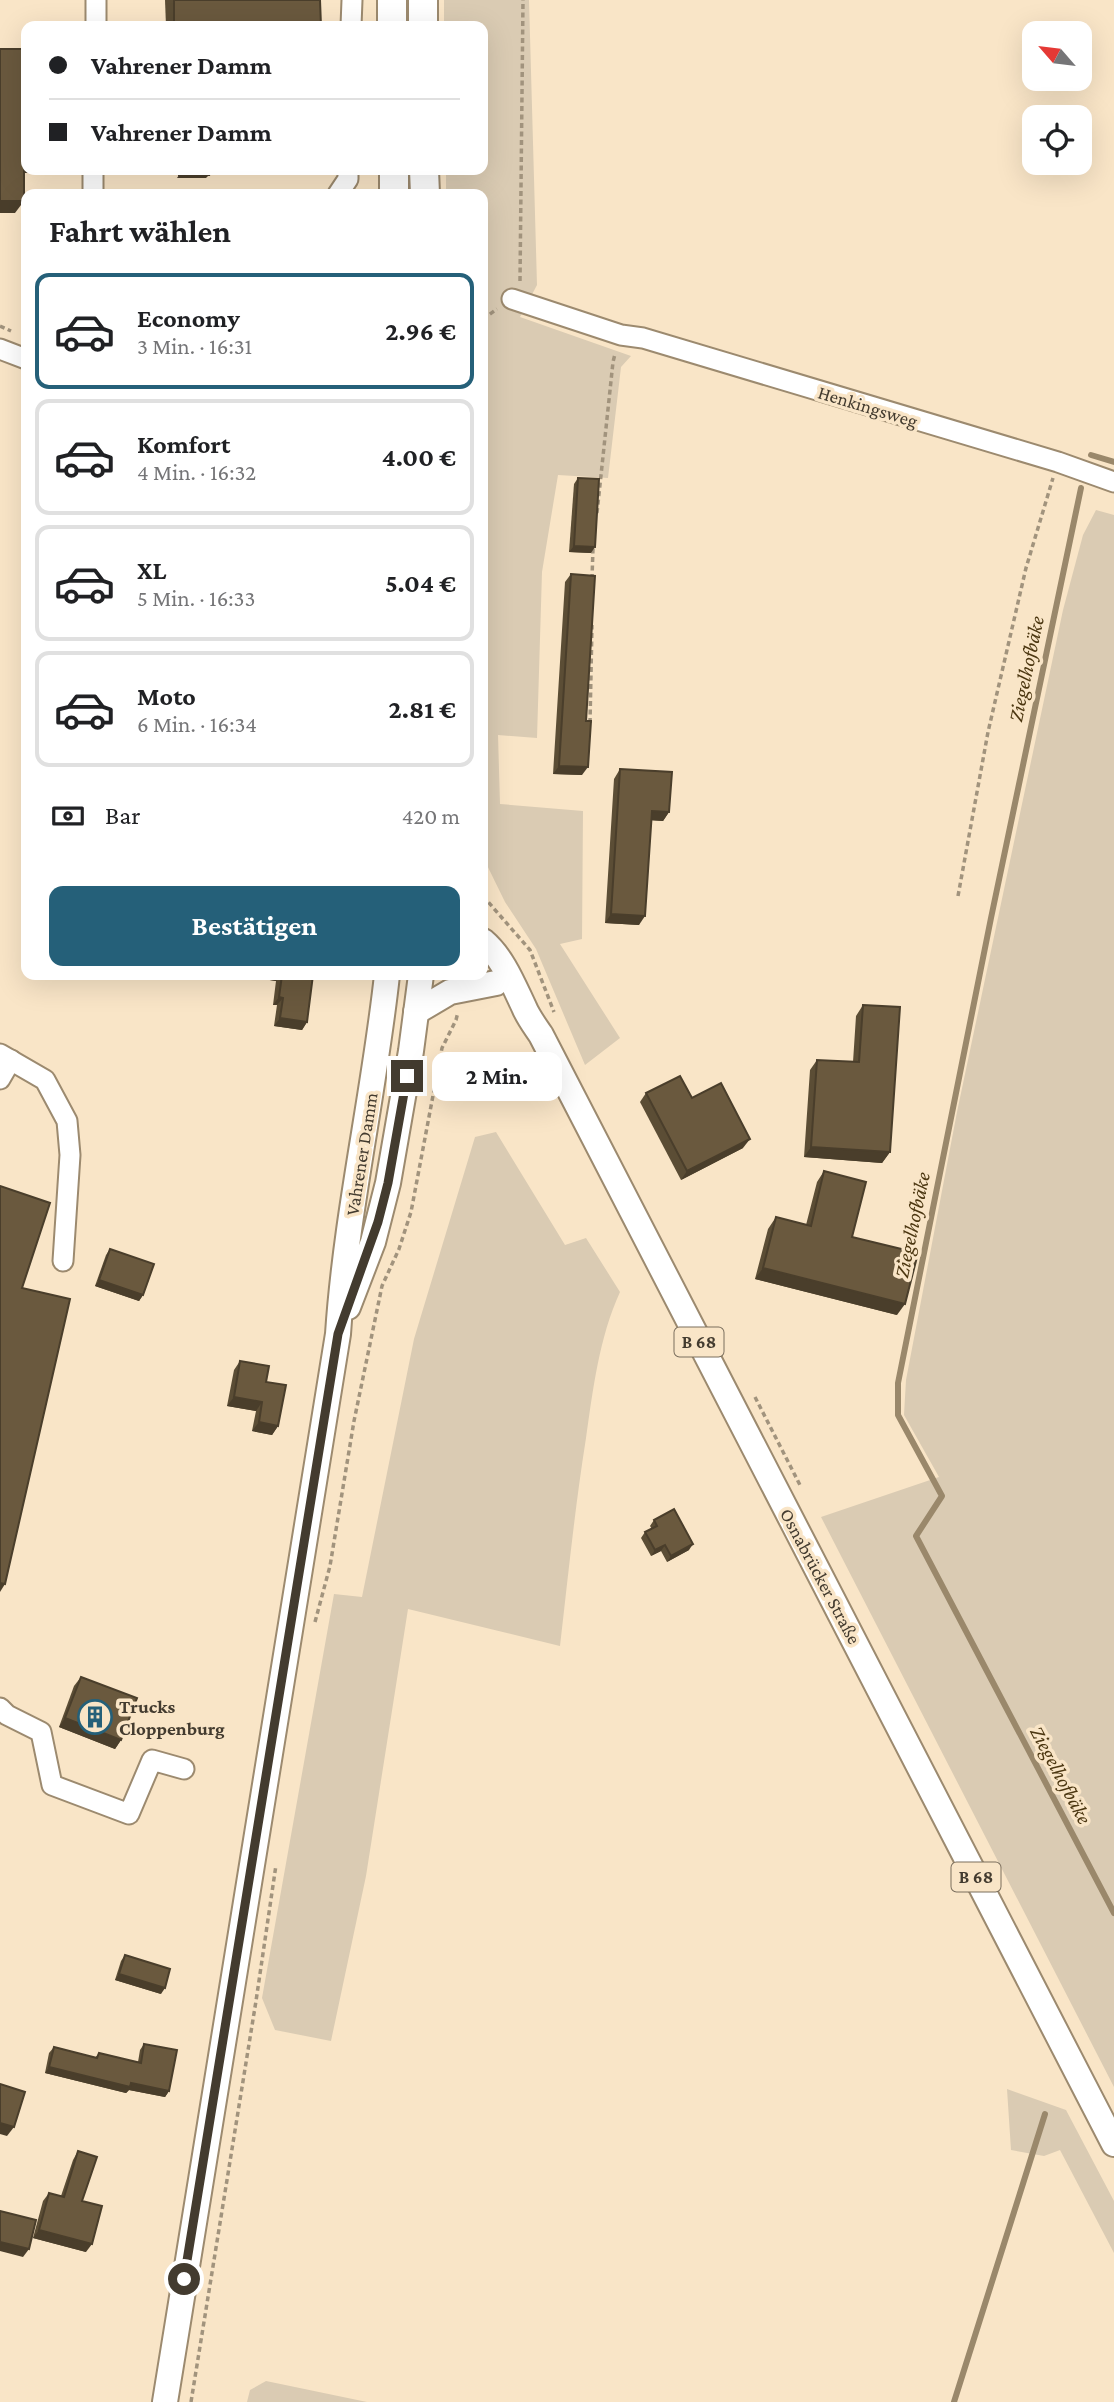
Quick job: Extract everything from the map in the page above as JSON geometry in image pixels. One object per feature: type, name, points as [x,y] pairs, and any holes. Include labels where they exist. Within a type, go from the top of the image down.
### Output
[{"type":"highway","points":[[392,0],[392,21]]},
{"type":"highway","points":[[422,0],[423,21]]},
{"type":"main road","name":"Osnabrücker Straße","points":[[488,947],[501,962],[541,1035],[1114,2144]]},
{"type":"main road","name":"Osnabrücker Straße","points":[[490,978],[525,1009]]},
{"type":"main road","name":"Vahrener Damm","points":[[165,2402],[338,1334],[342,1271],[386,980]]},
{"type":"main road","name":"Vahrener Damm","points":[[338,1334],[373,1242],[388,1183],[420,980]]},
{"type":"main road","name":"Osnabrücker Straße","points":[[416,1012],[450,992],[484,980]]},
{"type":"street","points":[[96,0],[96,21]]},
{"type":"street","points":[[351,21],[352,0]]},
{"type":"street","name":"Henkingsweg","points":[[512,299],[621,335],[643,338],[1058,462],[1114,482]]},
{"type":"street","points":[[0,349],[21,357]]},
{"type":"street","points":[[0,1079],[5,1057],[45,1080],[67,1121],[70,1155],[63,1261]]},
{"type":"street","points":[[0,1709],[41,1732],[52,1785],[129,1814],[152,1760],[184,1769]]},
{"type":"path","points":[[488,316],[520,291],[523,0]]},
{"type":"path","points":[[597,513],[613,362],[621,335]]},
{"type":"path","points":[[958,895],[993,707],[1026,568],[1058,462]]},
{"type":"path","points":[[592,581],[594,541]]},
{"type":"path","points":[[590,724],[592,620]]},
{"type":"path","points":[[313,1630],[330,1566],[354,1421],[382,1286],[399,1249],[411,1212],[442,1048],[458,1016],[450,992]]},
{"type":"path","points":[[191,2402],[276,1863]]},
{"type":"shaded area","points":[[444,0],[529,0],[537,285],[520,317],[631,356],[621,367],[608,478],[558,475],[542,572],[537,738],[498,735],[500,804],[583,811],[582,939],[560,944],[620,1038],[585,1065],[536,949],[505,902],[488,867],[488,189],[446,189],[446,175],[488,175],[488,21],[444,21]]},
{"type":"shaded area","points":[[1096,510],[1114,515],[1114,2087],[821,1517],[939,1477],[904,1415],[906,1380],[957,1112],[1063,610],[1083,535]]},
{"type":"shaded area","points":[[496,1132],[565,1245],[586,1238],[620,1292],[607,1327],[594,1382],[560,1646],[408,1609],[366,1876],[331,2041],[275,2030],[262,1998],[334,1594],[362,1597],[414,1339],[475,1137]]},
{"type":"shaded area","points":[[1007,2089],[1066,2110],[1114,2201],[1114,2253],[1060,2150],[1044,2156],[1011,2150]]},
{"type":"shaded area","points":[[266,2381],[367,2402],[247,2402],[250,2390]]},
{"type":"building","points":[[174,0],[320,0],[321,21],[174,21]]},
{"type":"building","points":[[0,49],[21,49],[21,175],[24,175],[24,189],[21,189],[21,201],[0,201]]},
{"type":"building","points":[[578,478],[599,479],[595,547],[574,546]]},
{"type":"building","points":[[571,574],[595,576],[586,721],[591,721],[588,767],[559,766]]},
{"type":"building","points":[[620,769],[672,772],[669,812],[652,811],[645,916],[611,914]]},
{"type":"building","points":[[281,980],[312,980],[307,1022],[280,1018],[283,998],[279,997]]},
{"type":"building","points":[[863,1005],[900,1007],[890,1152],[811,1147],[817,1060],[859,1062]]},
{"type":"building","points":[[680,1076],[692,1098],[721,1083],[750,1139],[687,1171],[646,1093]]},
{"type":"building","points":[[824,1171],[866,1182],[852,1237],[918,1253],[905,1304],[763,1268],[776,1217],[811,1226]]},
{"type":"building","points":[[0,1186],[50,1203],[22,1288],[70,1299],[5,1584],[0,1583]]},
{"type":"building","points":[[110,1249],[154,1264],[143,1295],[99,1280]]},
{"type":"building","points":[[240,1361],[269,1366],[266,1382],[286,1385],[278,1426],[259,1422],[262,1402],[234,1397]]},
{"type":"building","points":[[674,1509],[693,1544],[671,1556],[665,1545],[655,1550],[645,1532],[657,1526],[654,1520]]},
{"type":"building","name":"Trucks Cloppenburg","points":[[81,1677],[137,1698],[121,1740],[65,1718]]},
{"type":"building","points":[[125,1955],[170,1969],[165,1988],[119,1974]]},
{"type":"building","points":[[144,2044],[177,2050],[169,2091],[131,2083],[130,2087],[49,2067],[54,2047],[97,2058],[99,2053],[141,2063]]},
{"type":"building","points":[[0,2084],[25,2092],[14,2127],[0,2123]]},
{"type":"building","points":[[78,2151],[97,2157],[82,2201],[102,2206],[92,2244],[39,2230],[49,2193],[64,2197]]},
{"type":"building","points":[[0,2211],[36,2220],[29,2249],[0,2242]]},
{"type":"waterway","name":"Ziegelhofbäke","points":[[1091,455],[1114,462]]},
{"type":"waterway","name":"Ziegelhofbäke","points":[[1081,488],[898,1383],[898,1415],[942,1496],[916,1536],[1114,1913]]},
{"type":"waterway","name":"Ziegelhofbäke","points":[[954,2402],[1045,2114]]},
{"type":"place","name":"Trucks Cloppenburg","points":[[95,1717]]},
{"type":"route","points":[[184,2279],[338,1334],[373,1242],[388,1183],[407,1076]]}]
